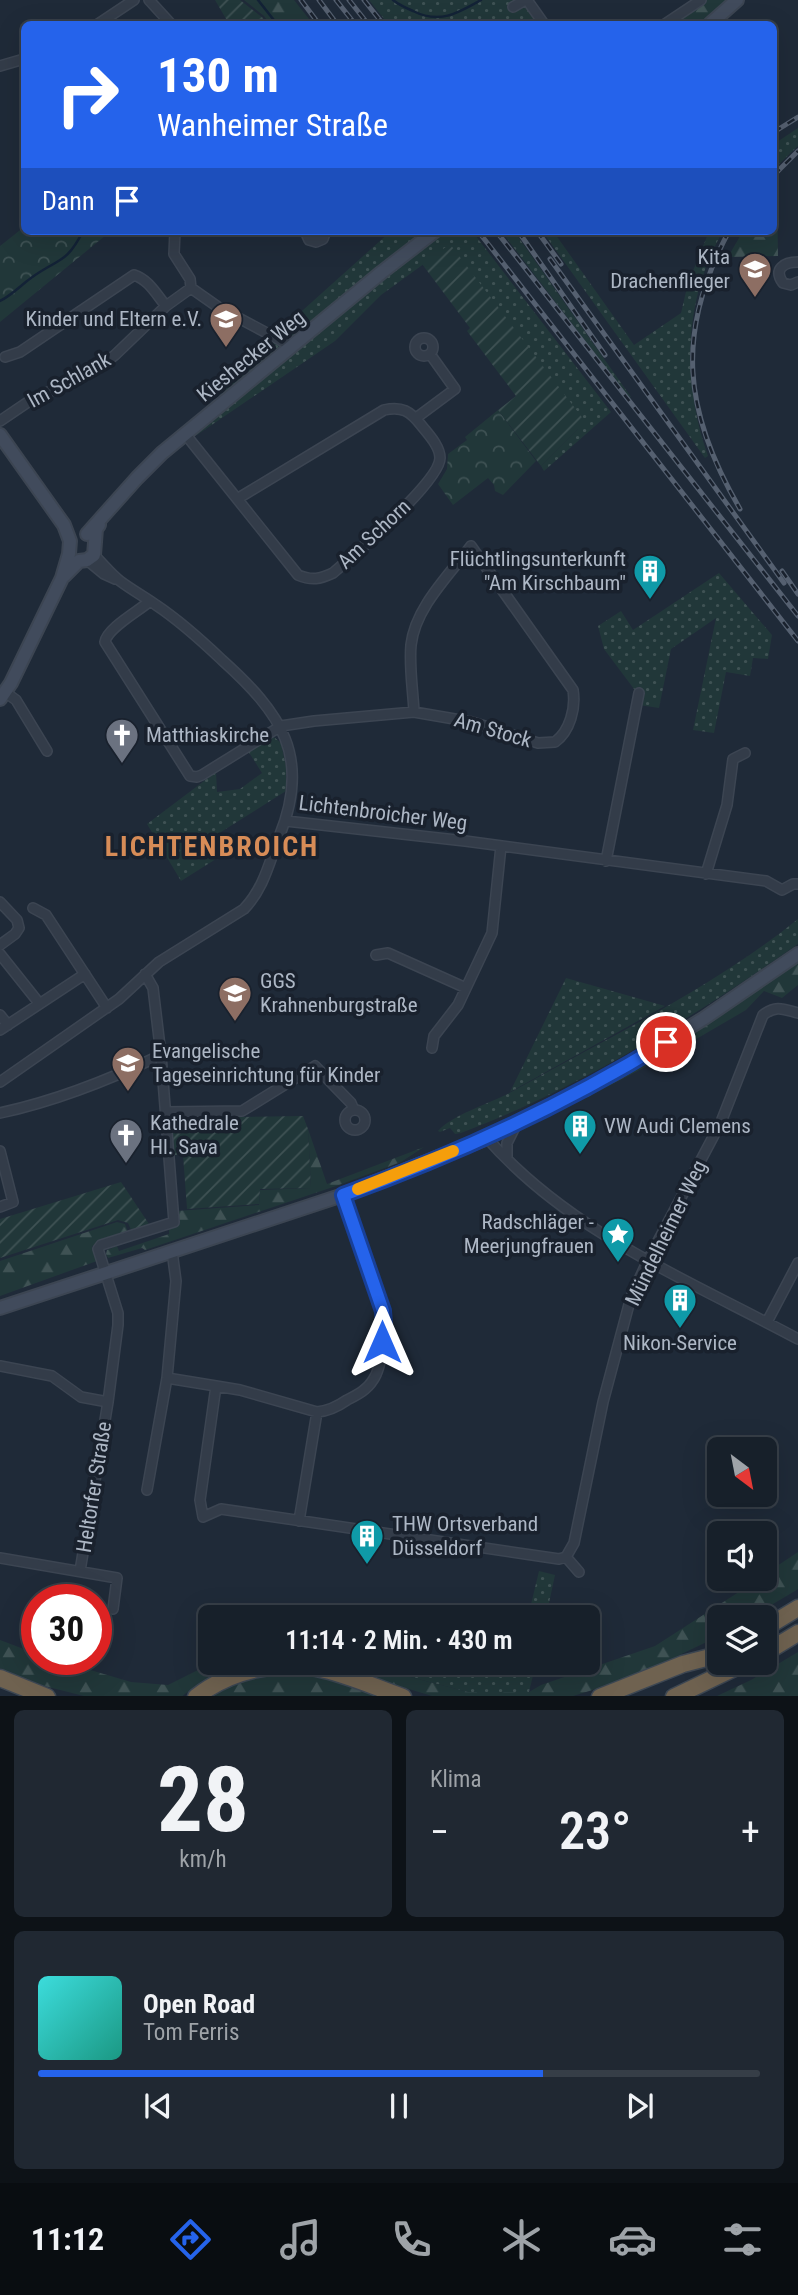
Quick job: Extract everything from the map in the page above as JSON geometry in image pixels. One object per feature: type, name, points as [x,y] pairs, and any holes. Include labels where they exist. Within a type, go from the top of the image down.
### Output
[{"type":"highway","points":[[777,1621],[798,1608]]},
{"type":"highway","points":[[777,1646],[798,1633]]},
{"type":"highway","points":[[600,1696],[707,1657]]},
{"type":"highway","points":[[625,1696],[676,1676],[707,1660]]},
{"type":"highway","points":[[196,1696],[217,1682],[236,1674],[270,1667],[297,1666],[326,1670],[403,1696]]},
{"type":"highway","points":[[674,1696],[693,1691],[723,1675]]},
{"type":"highway","points":[[0,1678],[47,1696]]},
{"type":"street","points":[[102,21],[134,0]]},
{"type":"street","points":[[149,0],[168,21]]},
{"type":"street","points":[[513,8],[526,0],[542,21]]},
{"type":"street","points":[[670,21],[701,0]]},
{"type":"street","points":[[713,21],[737,0]]},
{"type":"street","points":[[0,66],[21,59]]},
{"type":"street","points":[[175,235],[174,254],[190,279],[191,288],[218,307],[293,347]]},
{"type":"street","points":[[306,235],[309,240],[316,242],[323,239],[324,235]]},
{"type":"street","name":"Kieshecker Weg","points":[[2,695],[62,578],[100,521],[144,471],[430,235]]},
{"type":"street","points":[[798,262],[786,263],[778,272],[783,284],[798,282]]},
{"type":"street","points":[[5,357],[20,352],[134,275],[143,278],[166,306]]},
{"type":"street","name":"Im Schlank","points":[[0,421],[28,402],[111,359],[166,306],[191,288]]},
{"type":"street","points":[[237,499],[384,410],[404,410],[416,418],[455,389],[430,354]]},
{"type":"street","name":"Am Schorn","points":[[186,435],[298,575],[307,579],[320,579],[333,573],[372,537],[409,502],[438,469],[438,451],[416,418]]},
{"type":"street","points":[[0,435],[83,548]]},
{"type":"street","name":"Am Stock","points":[[281,726],[296,722],[414,712],[472,722],[538,743],[555,742],[562,737],[567,729],[574,697],[569,683],[471,546],[418,621],[411,654],[414,712]]},
{"type":"street","name":"Lichtenbroicher Weg","points":[[83,548],[104,575],[119,580],[189,629],[241,676],[265,702],[281,726],[290,756],[292,791],[286,821],[766,881],[782,890],[798,884]]},
{"type":"street","points":[[150,601],[107,633],[105,642],[188,774],[193,777],[202,775],[281,726]]},
{"type":"street","points":[[606,861],[639,693]]},
{"type":"street","points":[[2,695],[16,699],[47,751]]},
{"type":"street","points":[[706,874],[727,805],[733,759],[745,754]]},
{"type":"street","points":[[2,1077],[107,1008],[159,962],[244,909],[264,883],[286,821]]},
{"type":"street","points":[[432,1048],[434,1036],[458,1005],[492,933],[501,846]]},
{"type":"street","points":[[0,902],[19,925],[15,934],[0,945]]},
{"type":"street","points":[[33,908],[46,915],[107,1008]]},
{"type":"street","points":[[376,954],[388,953],[467,988]]},
{"type":"street","points":[[0,954],[39,1003]]},
{"type":"street","points":[[0,1308],[343,1195],[487,1138],[610,1076],[704,1019],[798,954]]},
{"type":"street","points":[[0,1015],[4,1028],[85,974]]},
{"type":"street","points":[[104,1275],[98,1249],[101,1245],[174,1222],[161,1055],[153,988],[145,974]]},
{"type":"street","name":"Mündelheimer Weg","points":[[566,1557],[574,1543],[603,1402],[624,1318],[648,1260],[714,1136],[763,1015],[771,1009],[779,1008],[798,1013]]},
{"type":"street","points":[[0,1113],[42,1103],[84,1088],[161,1055]]},
{"type":"street","points":[[166,1112],[242,1111],[315,1066],[351,1103],[354,1110]]},
{"type":"street","points":[[507,1159],[507,1143],[522,1120]]},
{"type":"street","points":[[487,1138],[526,1178],[601,1233],[798,1339]]},
{"type":"street","points":[[0,1152],[13,1202],[0,1207]]},
{"type":"street","points":[[167,1378],[240,1390],[317,1412],[329,1411],[361,1392],[372,1382],[379,1361],[383,1311],[343,1195]]},
{"type":"street","points":[[147,1490],[167,1378],[176,1281],[172,1251]]},
{"type":"street","points":[[767,1322],[798,1263]]},
{"type":"street","name":"Heltorfer Straße","points":[[80,1571],[118,1325],[118,1313],[104,1275]]},
{"type":"street","name":"Heltorfer Straße","points":[[0,1366],[52,1376],[81,1397],[108,1402]]},
{"type":"street","points":[[215,1387],[200,1500],[203,1517],[221,1509],[559,1559],[566,1557],[579,1572]]},
{"type":"street","points":[[299,1521],[317,1412]]},
{"type":"street","name":"Heltorfer Straße","points":[[0,1558],[117,1578],[113,1609]]},
{"type":"green space","points":[[215,0],[240,0],[264,21],[227,21]]},
{"type":"green space","points":[[244,0],[294,0],[311,21],[268,21]]},
{"type":"green space","points":[[369,0],[515,0],[507,6],[513,10],[527,8],[540,21],[386,21]]},
{"type":"green space","points":[[705,0],[729,0],[703,21],[674,21]]},
{"type":"green space","points":[[798,128],[798,146],[777,166],[777,142]]},
{"type":"green space","points":[[777,188],[778,256],[728,257],[741,235],[777,235]]},
{"type":"green space","points":[[21,229],[21,235],[106,235],[0,322],[0,246]]},
{"type":"green space","points":[[387,235],[417,235],[212,407],[283,328]]},
{"type":"green space","points":[[442,235],[475,235],[611,412],[544,471],[541,466],[578,429],[450,245],[381,295],[335,341],[197,435],[194,433]]},
{"type":"green space","points":[[504,235],[517,235],[631,397],[629,398]]},
{"type":"green space","points":[[545,235],[556,235],[634,345],[681,313],[688,283],[707,235],[721,235],[700,285],[691,342],[694,399],[708,456],[705,458]]},
{"type":"green space","points":[[450,244],[584,420],[541,466],[498,410],[516,396],[467,331],[470,328],[422,264]]},
{"type":"green space","points":[[498,410],[536,461],[503,495],[495,491],[488,478],[453,505],[438,484],[447,469],[448,454]]},
{"type":"green space","points":[[719,573],[772,635],[768,659],[753,658],[750,676],[726,672],[714,733],[693,730],[716,618],[671,649],[659,708],[639,705],[637,693],[604,649],[598,626],[621,611],[633,630]]},
{"type":"green space","points":[[274,737],[281,743],[286,766],[286,791],[221,832],[210,848],[216,859],[181,881],[147,824],[216,772],[217,792],[240,789],[262,773],[248,751]]},
{"type":"green space","points":[[798,919],[798,944],[635,1049],[506,1115],[461,1133],[455,1134],[450,1128],[438,1131],[462,1114],[513,1091],[695,990]]},
{"type":"green space","points":[[798,961],[798,985],[782,998],[764,991],[746,1010],[674,1052],[586,1098],[585,1095],[672,1045]]},
{"type":"green space","points":[[566,978],[665,1006],[510,1092]]},
{"type":"green space","points":[[303,1116],[308,1129],[311,1188],[260,1189],[259,1204],[187,1209],[183,1155],[172,1155],[170,1118]]},
{"type":"green space","points":[[308,1129],[327,1184],[424,1147],[401,1162],[339,1185],[145,1250],[142,1248],[108,1258],[107,1250],[117,1246],[119,1251],[169,1234],[169,1229],[177,1227],[176,1211],[259,1205],[260,1190],[311,1188]]},
{"type":"green space","points":[[121,1182],[151,1227],[132,1232],[128,1223],[118,1220],[0,1258],[0,1219]]},
{"type":"green space","points":[[117,1222],[125,1224],[128,1233],[92,1246],[97,1261],[0,1296],[0,1261]]},
{"type":"green space","points":[[798,1552],[798,1589],[771,1605],[719,1605],[740,1591],[777,1591],[777,1566]]},
{"type":"green space","points":[[539,1571],[555,1575],[549,1605],[531,1605]]},
{"type":"green space","points":[[707,1612],[707,1642],[612,1684],[573,1696],[432,1696],[363,1675],[402,1675],[468,1692],[529,1692],[570,1675],[600,1675],[600,1665],[655,1646]]},
{"type":"green space","points":[[0,1640],[21,1648],[21,1675],[107,1675],[131,1682],[168,1685],[198,1670],[198,1675],[213,1675],[182,1696],[84,1696],[44,1686],[0,1668]]},
{"type":"green space","points":[[798,1652],[798,1696],[717,1696],[759,1675],[777,1675],[777,1665]]},
{"type":"green space","points":[[262,1675],[316,1675],[386,1696],[211,1696],[244,1680]]},
{"type":"green space","points":[[402,1675],[533,1675],[529,1692],[468,1692]]},
{"type":"waterway","points":[[258,0],[275,21]]},
{"type":"waterway","points":[[393,0],[431,17],[448,16],[481,0]]},
{"type":"waterway","points":[[0,301],[66,256],[81,235]]},
{"type":"railway","points":[[301,0],[317,21]]},
{"type":"railway","points":[[319,0],[335,21]]},
{"type":"railway","points":[[336,0],[353,21]]},
{"type":"railway","points":[[349,0],[366,21]]},
{"type":"railway","points":[[364,0],[381,21]]},
{"type":"railway","points":[[777,130],[798,117]]},
{"type":"railway","points":[[777,172],[798,151]]},
{"type":"railway","points":[[481,235],[798,641]]},
{"type":"railway","points":[[499,235],[798,616]]},
{"type":"railway","points":[[521,235],[605,355]]},
{"type":"railway","points":[[540,235],[561,264]]},
{"type":"railway","points":[[727,235],[700,304],[694,338],[693,372],[697,405],[707,439],[740,509]]},
{"type":"railway","points":[[550,259],[784,583]]},
{"type":"railway","points":[[782,571],[798,594]]},
{"type":"slow traffic","points":[[358,1189],[453,1151]]},
{"type":"place","name":"Kita Drachenflieger","points":[[755,299]]},
{"type":"place","name":"Kinder und Eltern e.V.","points":[[226,349]]},
{"type":"place","name":"Flüchtlingsunterkunft \"Am Kirschbaum\"","points":[[650,601]]},
{"type":"place","name":"Matthiaskirche","points":[[122,765]]},
{"type":"place","name":"GGS Krahnenburgstraße","points":[[235,1023]]},
{"type":"place","name":"Evangelische Tageseinrichtung für Kinder","points":[[128,1093]]},
{"type":"place","name":"VW Audi Clemens","points":[[580,1156]]},
{"type":"place","name":"Kathedrale Hl. Sava","points":[[126,1165]]},
{"type":"place","name":"Radschläger - Meerjungfrauen","points":[[618,1264]]},
{"type":"place","name":"Nikon-Service","points":[[680,1330]]},
{"type":"place","name":"THW Ortsverband Düsseldorf","points":[[367,1566]]},
{"type":"district","name":"LICHTENBROICH","points":[[212,846]]},
{"type":"route","points":[[382,1342],[383,1311],[343,1195],[487,1138],[619,1071],[666,1042]]}]
